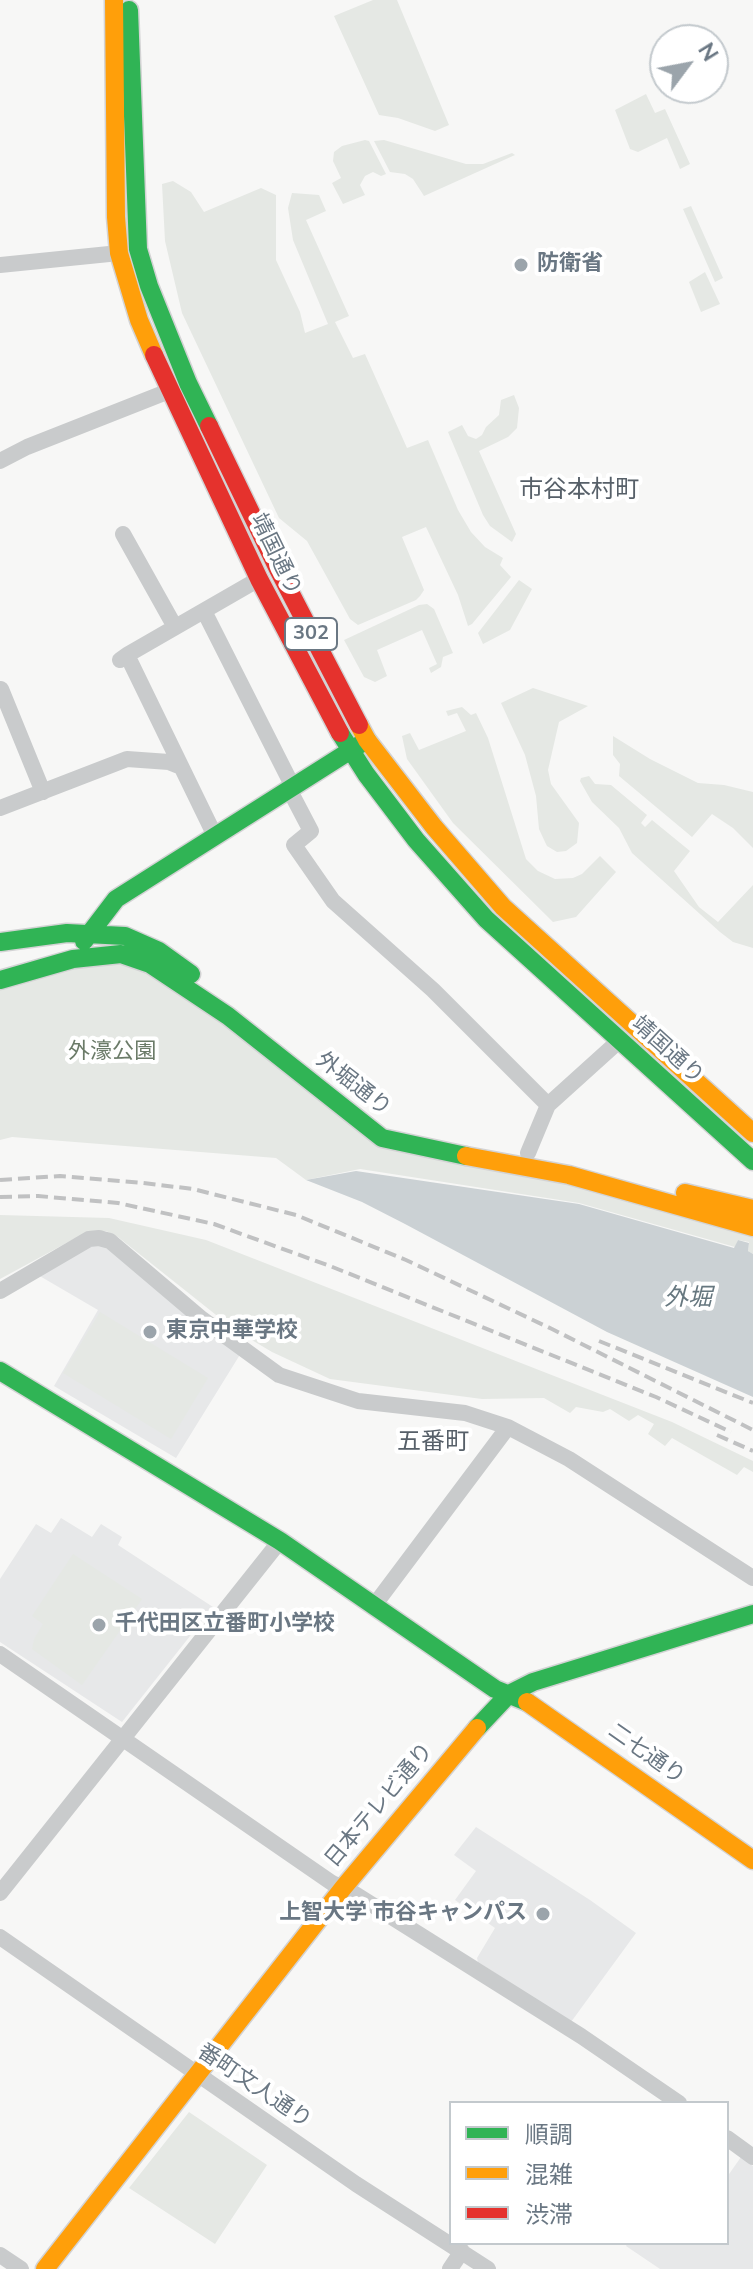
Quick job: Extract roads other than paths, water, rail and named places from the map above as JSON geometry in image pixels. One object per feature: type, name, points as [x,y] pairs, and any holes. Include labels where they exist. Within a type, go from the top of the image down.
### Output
[{"type":"main road","name":"靖国通り","points":[[114,0],[115,201],[119,253],[139,320],[169,391],[259,579],[350,751],[416,840],[486,919],[753,1161]]},
{"type":"main road","name":"靖国通り","points":[[129,0],[138,249],[149,286],[209,426],[278,569],[367,740],[434,827],[503,907],[753,1133]]},
{"type":"main road","points":[[73,959],[89,932],[116,899],[367,740]]},
{"type":"main road","name":"外堀通り","points":[[0,942],[89,932],[125,936],[159,951],[370,1116],[402,1133],[528,1153],[753,1209]]},
{"type":"main road","name":"外堀通り","points":[[0,980],[73,959],[121,954],[150,964],[228,1016],[382,1138],[569,1175],[753,1227]]},
{"type":"main road","name":"二七通り","points":[[0,1371],[280,1541],[495,1689],[525,1700],[753,1860]]},
{"type":"main road","name":"日本テレビ通り","points":[[45,2269],[343,1888],[494,1707],[509,1694],[533,1682],[753,1614]]},
{"type":"street","points":[[0,265],[119,253]]},
{"type":"street","points":[[0,461],[27,447],[169,391]]},
{"type":"street","points":[[123,534],[175,627]]},
{"type":"street","points":[[215,836],[124,658],[259,579]]},
{"type":"street","points":[[204,611],[311,831],[294,845],[333,901],[433,990],[548,1105]]},
{"type":"street","points":[[1,689],[43,792]]},
{"type":"street","points":[[0,808],[127,759],[169,762],[179,766]]},
{"type":"street","points":[[528,1153],[548,1105],[620,1040]]},
{"type":"street","points":[[0,1291],[89,1239],[110,1241],[202,1319],[279,1375],[358,1401],[465,1413],[508,1427],[569,1459],[753,1578]]},
{"type":"street","points":[[373,1607],[508,1427]]},
{"type":"street","points":[[0,1893],[280,1541]]},
{"type":"street","points":[[0,1654],[332,1883],[581,2036],[676,2101]]},
{"type":"street","name":"番町文人通り","points":[[0,1937],[356,2184],[449,2243]]},
{"type":"street","points":[[729,2139],[753,2157]]},
{"type":"street","name":"番町文人通り","points":[[453,2245],[488,2269]]},
{"type":"street","points":[[450,2269],[462,2251]]},
{"type":"street","points":[[0,2255],[21,2269]]},
{"type":"water","name":"外堀","points":[[356,1171],[579,1204],[734,1248],[738,1240],[749,1243],[748,1251],[753,1254],[753,1397],[607,1332],[362,1202],[306,1180]]},
{"type":"railway","points":[[0,1180],[60,1176],[143,1183],[193,1189],[296,1215],[406,1260],[753,1430]]},
{"type":"railway","points":[[0,1197],[38,1196],[118,1203],[214,1224],[330,1266],[656,1397],[731,1432]]},
{"type":"railway","points":[[599,1341],[753,1403]]},
{"type":"railway","points":[[717,1435],[753,1451]]},
{"type":"place","name":"防衛省","points":[[521,265]]},
{"type":"place","name":"東京中華学校","points":[[150,1332]]},
{"type":"place","name":"千代田区立番町小学校","points":[[99,1625]]},
{"type":"place","name":"上智大学 市谷キャンパス","points":[[543,1914]]},
{"type":"district","name":"市谷本村町","points":[[579,491]]},
{"type":"district","name":"五番町","points":[[433,1443]]},
{"type":"park label","name":"外濠公園","points":[[112,1053]]}]
